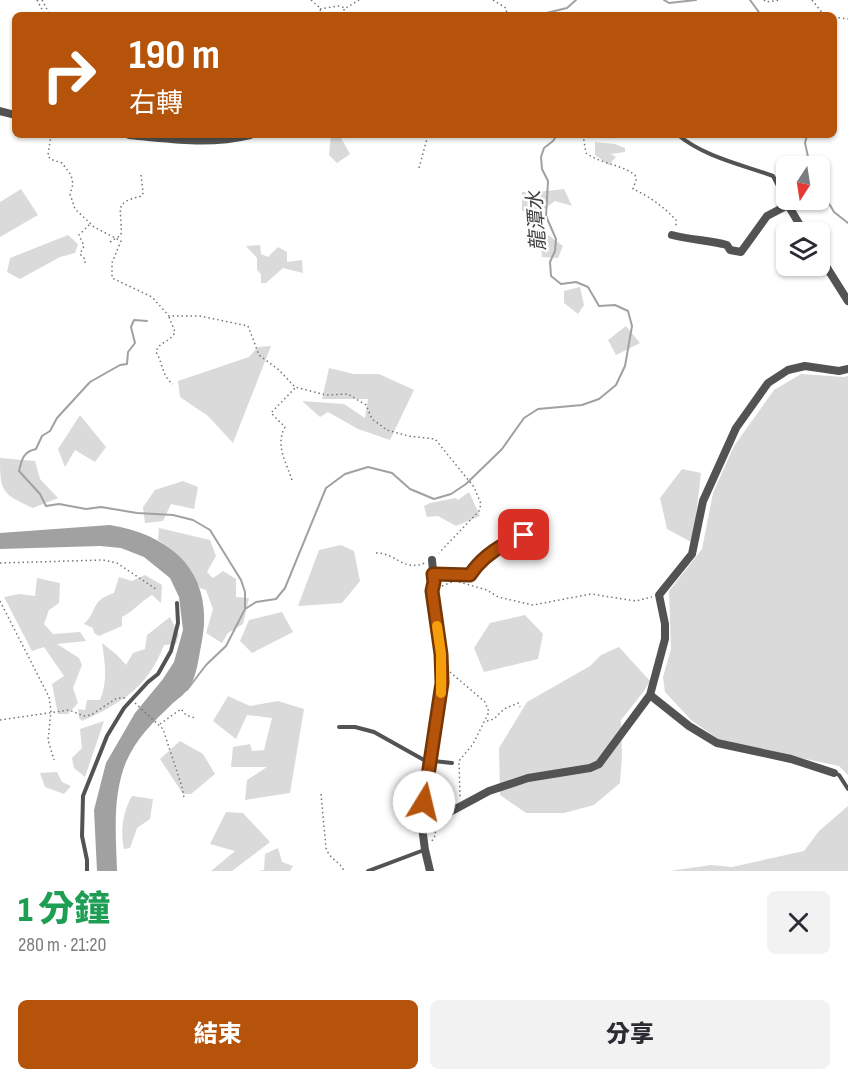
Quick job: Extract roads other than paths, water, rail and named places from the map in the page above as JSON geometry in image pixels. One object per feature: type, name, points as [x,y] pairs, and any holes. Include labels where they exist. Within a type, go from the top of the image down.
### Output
[{"type":"street","points":[[160,138],[192,141],[239,138]]},
{"type":"street","points":[[672,235],[692,240],[715,241],[728,245],[730,250],[741,252],[767,216],[778,210]]},
{"type":"street","points":[[830,272],[848,301]]},
{"type":"street","points":[[422,827],[489,791],[528,778],[590,768],[598,764],[650,695],[665,639],[665,624],[658,595],[692,554],[702,501],[736,428],[768,383],[788,370],[805,366],[839,371],[848,369]]},
{"type":"street","points":[[430,871],[424,850],[422,827],[442,683],[441,654],[432,591],[434,578],[432,560]]},
{"type":"street","points":[[650,695],[689,726],[717,743],[791,759],[834,772]]},
{"type":"lane","points":[[682,138],[708,155],[773,176],[776,182]]},
{"type":"lane","points":[[434,578],[470,575],[476,566],[508,541],[524,535]]},
{"type":"lane","points":[[87,871],[82,836],[83,796],[107,736],[131,700],[158,674],[171,651],[178,623],[177,603]]},
{"type":"lane","points":[[339,727],[355,727],[374,732],[430,762],[452,763]]},
{"type":"lane","points":[[834,772],[848,789]]},
{"type":"lane","points":[[368,871],[424,850]]},
{"type":"waterway","name":"龍潭水","points":[[550,12],[567,8],[576,0]]},
{"type":"waterway","points":[[664,0],[669,3],[696,0]]},
{"type":"waterway","points":[[750,0],[759,12]]},
{"type":"waterway","points":[[187,690],[206,665],[226,646],[245,609],[256,602],[276,599],[285,588],[326,488],[345,474],[368,467],[392,473],[410,489],[434,499],[451,494],[466,484],[502,449],[524,418],[538,409],[582,405],[599,399],[616,385],[625,366],[632,326],[628,311],[615,305],[599,306],[588,287],[576,282],[561,284],[551,276],[550,262],[555,251],[556,239],[546,216],[548,181],[542,169],[541,157],[544,148],[555,138]]},
{"type":"waterway","points":[[806,138],[808,156]]},
{"type":"waterway","points":[[830,205],[834,212],[848,223]]},
{"type":"waterway","points":[[147,321],[134,320],[131,327],[135,343],[128,352],[127,364],[120,365],[90,382],[57,418],[50,431],[42,436],[36,449],[26,454],[19,471],[40,494],[46,506],[59,504],[86,509],[101,507],[137,513],[173,515],[193,520],[210,530],[241,580],[245,592],[245,609]]}]
